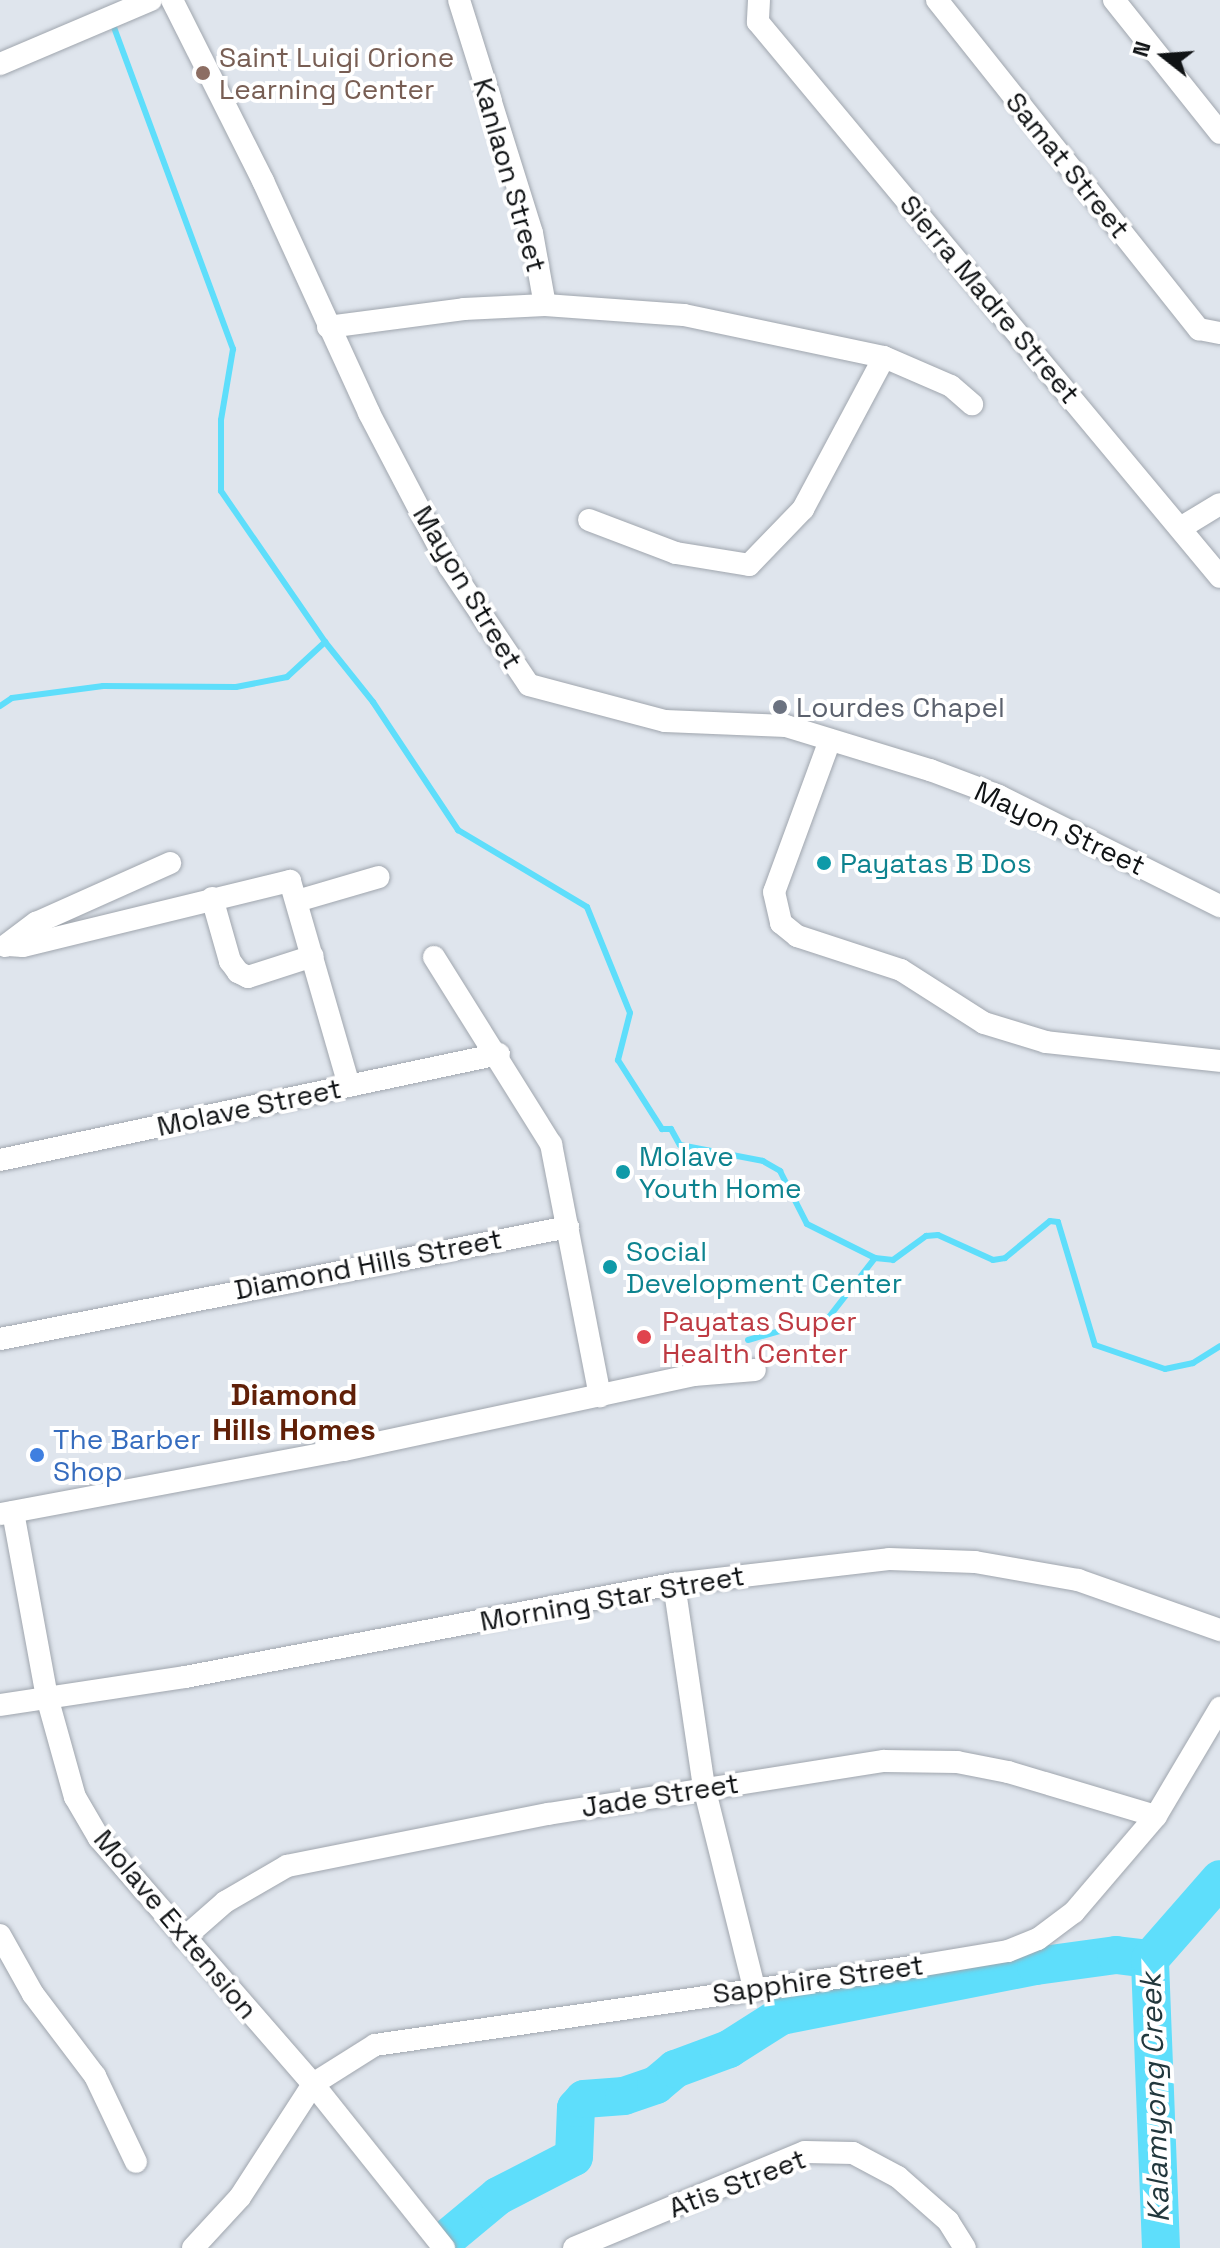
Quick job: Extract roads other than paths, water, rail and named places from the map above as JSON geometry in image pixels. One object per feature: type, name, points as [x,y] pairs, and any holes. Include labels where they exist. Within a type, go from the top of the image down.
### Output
[{"type":"street","points":[[0,64],[151,0]]},
{"type":"street","name":"Mayon Street","points":[[172,0],[328,327],[449,566],[529,685],[665,721],[786,726],[830,740],[999,796],[1220,906]]},
{"type":"street","name":"Kanlaon Street","points":[[459,0],[532,233],[545,305]]},
{"type":"street","name":"Samat Street","points":[[937,0],[1210,331]]},
{"type":"street","points":[[1114,0],[1220,133]]},
{"type":"street","name":"Sierra Madre Street","points":[[758,11],[1220,577]]},
{"type":"street","points":[[328,327],[464,309],[545,305],[684,315],[884,357],[951,386],[972,404]]},
{"type":"street","points":[[589,520],[676,553],[749,565],[803,509],[884,357]]},
{"type":"street","points":[[1182,527],[1220,504]]},
{"type":"street","points":[[830,740],[774,892],[781,923],[797,936],[901,970],[984,1023],[1043,1041],[1220,1061]]},
{"type":"street","points":[[4,947],[36,923],[170,863]]},
{"type":"street","points":[[297,901],[379,877]]},
{"type":"street","points":[[4,947],[23,946],[290,881],[349,1086]]},
{"type":"street","points":[[212,898],[230,961],[238,972],[248,977],[313,956]]},
{"type":"street","points":[[434,957],[499,1054],[551,1144],[600,1396]]},
{"type":"street","name":"Molave Street","points":[[0,1160],[499,1054]]},
{"type":"street","name":"Diamond Hills Street","points":[[0,1339],[568,1227]]},
{"type":"street","points":[[6,1513],[694,1375],[755,1370]]},
{"type":"street","name":"Molave Extension","points":[[6,1513],[47,1697],[75,1797],[99,1838],[313,2084],[438,2241]]},
{"type":"street","name":"Morning Star Street","points":[[0,1705],[185,1677],[674,1584],[889,1559],[975,1562],[1078,1580],[1220,1630]]},
{"type":"street","points":[[674,1584],[704,1787],[754,1988]]},
{"type":"street","name":"Sapphire Street","points":[[313,2084],[375,2045],[918,1966],[1008,1951],[1038,1939],[1074,1912],[1156,1816],[1220,1708]]},
{"type":"street","name":"Jade Street","points":[[184,1938],[225,1902],[287,1866],[372,1845],[704,1787],[884,1761],[957,1762],[1057,1783],[1156,1816]]},
{"type":"street","points":[[0,1935],[33,1994],[95,2076],[136,2162]]},
{"type":"street","points":[[193,2248],[240,2197],[313,2084]]},
{"type":"street","name":"Atis Street","points":[[574,2248],[805,2152],[853,2153],[898,2177],[948,2221],[965,2248]]},
{"type":"waterway","points":[[112,22],[233,349],[221,420],[221,491],[325,642]]},
{"type":"waterway","points":[[0,706],[12,698],[103,686],[236,687],[287,677],[325,642],[373,702],[458,830],[587,907],[630,1013],[618,1060],[662,1129],[671,1129],[680,1145],[763,1161],[780,1171],[807,1224],[875,1258],[893,1260],[926,1236],[938,1235],[993,1260],[1005,1258],[1050,1221],[1058,1222],[1095,1345],[1165,1369],[1193,1363],[1220,1346]]},
{"type":"waterway","points":[[748,1340],[829,1317],[875,1258]]},
{"type":"waterway","name":"Kalamyong Creek","points":[[1161,2248],[1150,1959],[1220,1879]]},
{"type":"waterway","points":[[451,2235],[498,2196],[574,2157],[576,2108],[584,2099],[624,2096],[656,2085],[675,2069],[729,2049],[781,2016],[1036,1966],[1116,1955],[1150,1959]]},
{"type":"place","name":"Saint Luigi Orione Learning Center","points":[[203,73]]},
{"type":"place","name":"Lourdes Chapel","points":[[780,707]]},
{"type":"place","name":"Payatas B Dos","points":[[824,863]]},
{"type":"place","name":"Molave Youth Home","points":[[623,1172]]},
{"type":"place","name":"Social Development Center","points":[[610,1267]]},
{"type":"place","name":"Payatas Super Health Center","points":[[644,1337]]},
{"type":"place","name":"The Barber Shop","points":[[37,1455]]},
{"type":"district","name":"Diamond Hills Homes","points":[[294,1412]]}]
